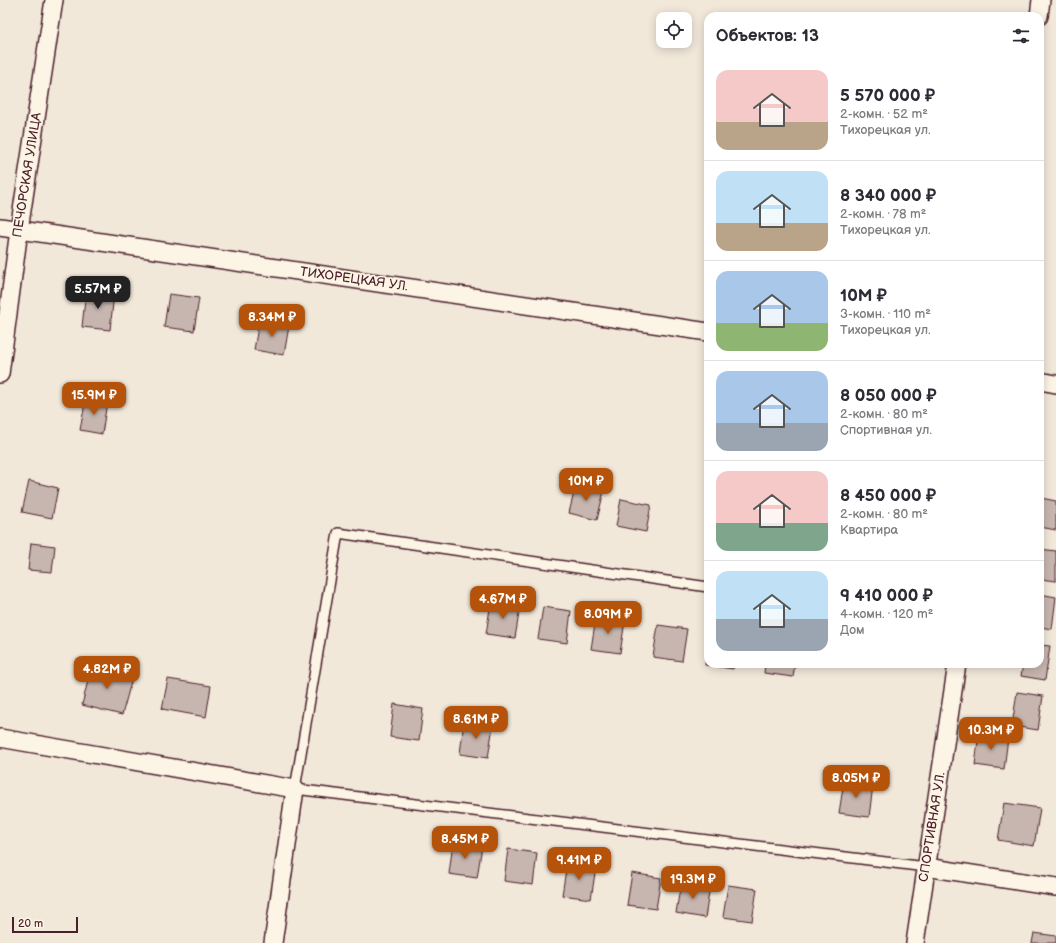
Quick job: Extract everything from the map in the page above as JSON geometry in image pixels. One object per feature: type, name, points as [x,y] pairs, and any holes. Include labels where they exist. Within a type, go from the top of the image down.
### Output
[{"type":"street","name":"ПЕЧОРСКАЯ УЛИЦА","points":[[0,374],[19,230],[54,0]]},
{"type":"street","points":[[1040,12],[1041,0]]},
{"type":"street","name":"ТИХОРЕЦКАЯ УЛ.","points":[[0,227],[704,331]]},
{"type":"street","points":[[1044,382],[1056,384]]},
{"type":"street","name":"СПОРТИВНАЯ УЛ.","points":[[914,943],[956,668]]},
{"type":"street","points":[[0,738],[295,789],[273,943]]},
{"type":"street","points":[[926,867],[1056,887]]},
{"type":"lane","points":[[704,586],[338,533],[295,789],[926,867]]},
{"type":"building","points":[[86,290],[114,294],[110,330],[82,327]]},
{"type":"building","points":[[169,294],[199,298],[194,331],[164,327]]},
{"type":"building","points":[[259,321],[289,326],[284,355],[254,350]]},
{"type":"building","points":[[86,398],[107,402],[102,434],[80,430]]},
{"type":"building","points":[[29,481],[58,488],[52,518],[22,512]]},
{"type":"building","points":[[576,484],[604,491],[597,520],[569,513]]},
{"type":"building","points":[[621,499],[651,505],[646,532],[616,526]]},
{"type":"building","points":[[1044,499],[1056,501],[1056,530],[1044,528]]},
{"type":"building","points":[[31,543],[55,546],[52,572],[28,570]]},
{"type":"building","points":[[1044,550],[1056,551],[1056,581],[1044,580]]},
{"type":"building","points":[[1044,595],[1056,597],[1052,629],[1044,628]]},
{"type":"building","points":[[491,602],[520,607],[515,638],[486,634]]},
{"type":"building","points":[[543,607],[571,611],[567,643],[538,639]]},
{"type":"building","points":[[596,617],[625,621],[620,653],[591,649]]},
{"type":"building","points":[[658,625],[687,629],[682,661],[653,657]]},
{"type":"building","points":[[1044,645],[1050,646],[1045,680],[1021,676],[1022,668],[1044,668]]},
{"type":"building","points":[[92,664],[133,675],[122,715],[82,705]]},
{"type":"building","points":[[765,668],[794,668],[793,677],[764,673]]},
{"type":"building","points":[[168,679],[211,686],[206,717],[162,709]]},
{"type":"building","points":[[1017,692],[1043,696],[1038,730],[1012,726]]},
{"type":"building","points":[[394,704],[423,709],[419,741],[390,737]]},
{"type":"building","points":[[464,721],[493,726],[488,758],[460,754]]},
{"type":"building","points":[[979,733],[1008,738],[1004,769],[975,765]]},
{"type":"building","points":[[844,781],[873,785],[869,817],[839,813]]},
{"type":"building","points":[[1004,803],[1040,808],[1034,846],[998,840]]},
{"type":"building","points":[[453,842],[482,846],[477,878],[449,874]]},
{"type":"building","points":[[508,849],[537,853],[533,885],[504,881]]},
{"type":"building","points":[[567,863],[596,867],[591,899],[562,895]]},
{"type":"building","points":[[632,873],[661,878],[656,909],[627,905]]},
{"type":"building","points":[[681,882],[710,886],[705,918],[676,913]]},
{"type":"building","points":[[728,885],[757,889],[752,921],[723,917]]},
{"type":"building","points":[[1034,933],[1056,936],[1056,943],[1032,943]]}]
